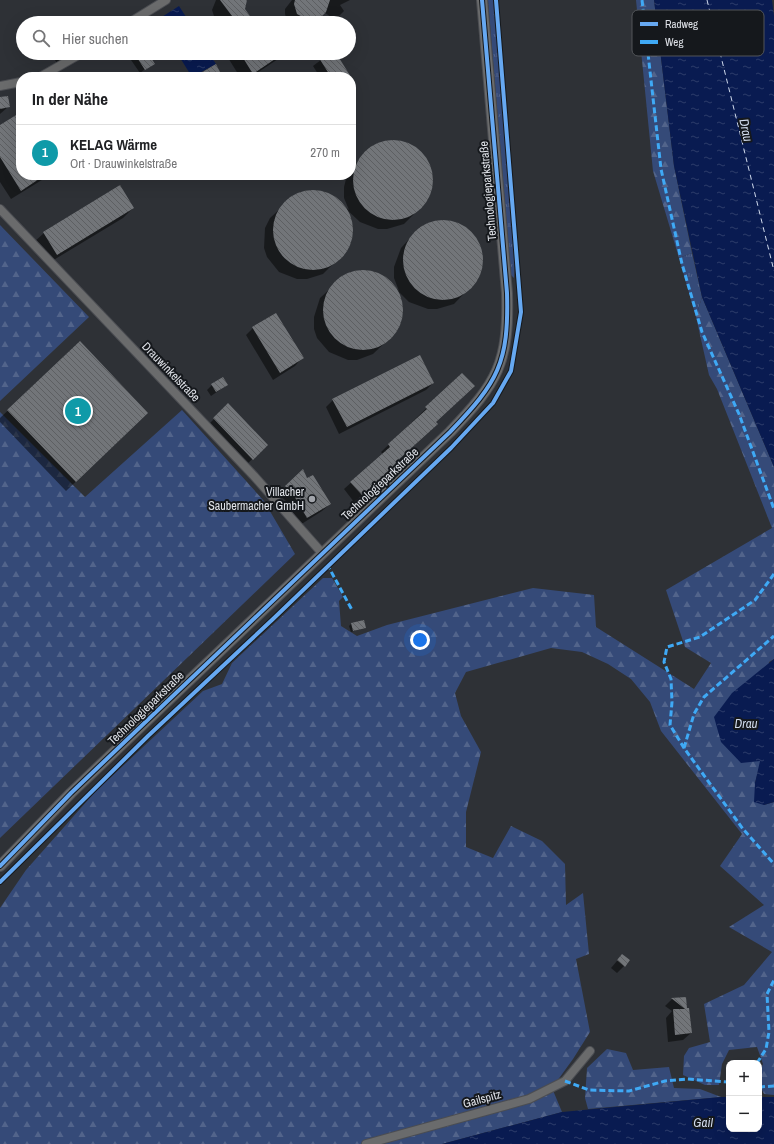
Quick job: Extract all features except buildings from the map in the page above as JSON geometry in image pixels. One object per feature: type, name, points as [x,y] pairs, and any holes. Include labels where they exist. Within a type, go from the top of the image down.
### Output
[{"type":"street","points":[[140,16],[166,0]]},
{"type":"street","name":"Technologieparkstraße","points":[[0,866],[71,793],[472,410],[498,372],[504,356],[507,338],[507,293],[482,0]]},
{"type":"street","points":[[49,72],[70,60]]},
{"type":"street","points":[[0,86],[16,83]]},
{"type":"street","name":"Drauwinkelstraße","points":[[0,209],[254,476],[322,553]]},
{"type":"street","name":"Gailspitz","points":[[366,1144],[529,1099],[565,1081],[590,1051]]},
{"type":"green space","points":[[488,0],[494,0],[515,259],[514,278],[511,275]]},
{"type":"green space","points":[[636,0],[654,0],[655,10],[637,10]]},
{"type":"green space","points":[[642,56],[661,56],[674,166],[692,253],[679,258],[653,171]]},
{"type":"green space","points":[[0,225],[89,317],[0,401]]},
{"type":"green space","points":[[692,253],[702,297],[696,317],[679,258]]},
{"type":"green space","points":[[702,297],[774,467],[774,659],[769,662],[761,761],[755,783],[764,805],[774,802],[774,1095],[764,1094],[762,1089],[763,1064],[757,1047],[729,1050],[722,1064],[719,1085],[705,1085],[683,1075],[684,1056],[689,1048],[710,1042],[704,1004],[744,985],[772,952],[729,927],[764,905],[720,866],[742,834],[661,731],[650,702],[631,679],[608,664],[582,652],[551,648],[466,672],[455,693],[461,716],[481,752],[466,812],[466,847],[493,858],[511,826],[542,841],[565,864],[566,905],[583,893],[589,954],[576,959],[590,1032],[552,1088],[562,1112],[442,1144],[0,1144],[0,908],[26,870],[95,792],[203,691],[222,684],[232,663],[323,578],[332,578],[343,597],[339,601],[341,626],[357,636],[387,625],[533,588],[594,595],[596,627],[694,689],[711,663],[685,647],[666,590],[772,528],[717,389],[709,375],[696,317]]},
{"type":"green space","points":[[182,410],[264,501],[295,554],[0,838],[0,412],[85,497]]},
{"type":"green space","points":[[607,1049],[626,1053],[633,1070],[669,1067],[674,1088],[700,1089],[721,1097],[588,1109],[585,1098],[587,1068]]},
{"type":"water","name":"Drau","points":[[654,0],[772,0],[774,16],[774,467],[702,297],[674,166],[661,56],[764,56],[764,10],[655,10]]},
{"type":"water","points":[[179,6],[185,16],[163,16]]},
{"type":"water","points":[[181,60],[213,60],[216,64],[201,72],[189,72]]},
{"type":"water","name":"Drau","points":[[774,659],[774,802],[764,805],[754,802],[755,783],[760,761],[741,763],[721,742],[714,717],[732,693]]},
{"type":"water","name":"Gail","points":[[726,1097],[726,1132],[762,1132],[762,1097],[774,1097],[774,1144],[442,1144],[562,1112]]},
{"type":"ferry route","points":[[707,0],[709,10]]},
{"type":"ferry route","points":[[721,56],[774,271]]},
{"type":"marked path","points":[[642,0],[643,10]]},
{"type":"marked path","points":[[648,56],[661,169],[682,264],[702,332],[739,414],[774,509]]},
{"type":"marked path","points":[[327,564],[352,610]]},
{"type":"marked path","points":[[774,574],[755,600],[700,637],[667,647],[664,662],[671,679],[672,702],[670,725],[684,748],[743,829],[774,864]]},
{"type":"marked path","points":[[684,748],[694,714],[704,697],[774,636]]},
{"type":"marked path","points":[[759,1060],[766,1049],[769,1032],[767,994],[774,980]]},
{"type":"marked path","points":[[565,1081],[589,1090],[629,1091],[665,1081],[687,1079],[726,1082]]},
{"type":"marked path","points":[[762,1087],[774,1086]]},
{"type":"cycle path","points":[[0,866],[71,793],[450,432],[490,385],[497,370],[506,337],[507,293],[482,0]]},
{"type":"cycle path","points":[[0,882],[148,736],[273,619],[451,448],[493,403],[511,371],[521,312],[496,0]]},
{"type":"place","name":"KELAG Wärme","points":[[78,411]]},
{"type":"place","name":"Villacher Saubermacher GmbH","points":[[312,499]]}]
